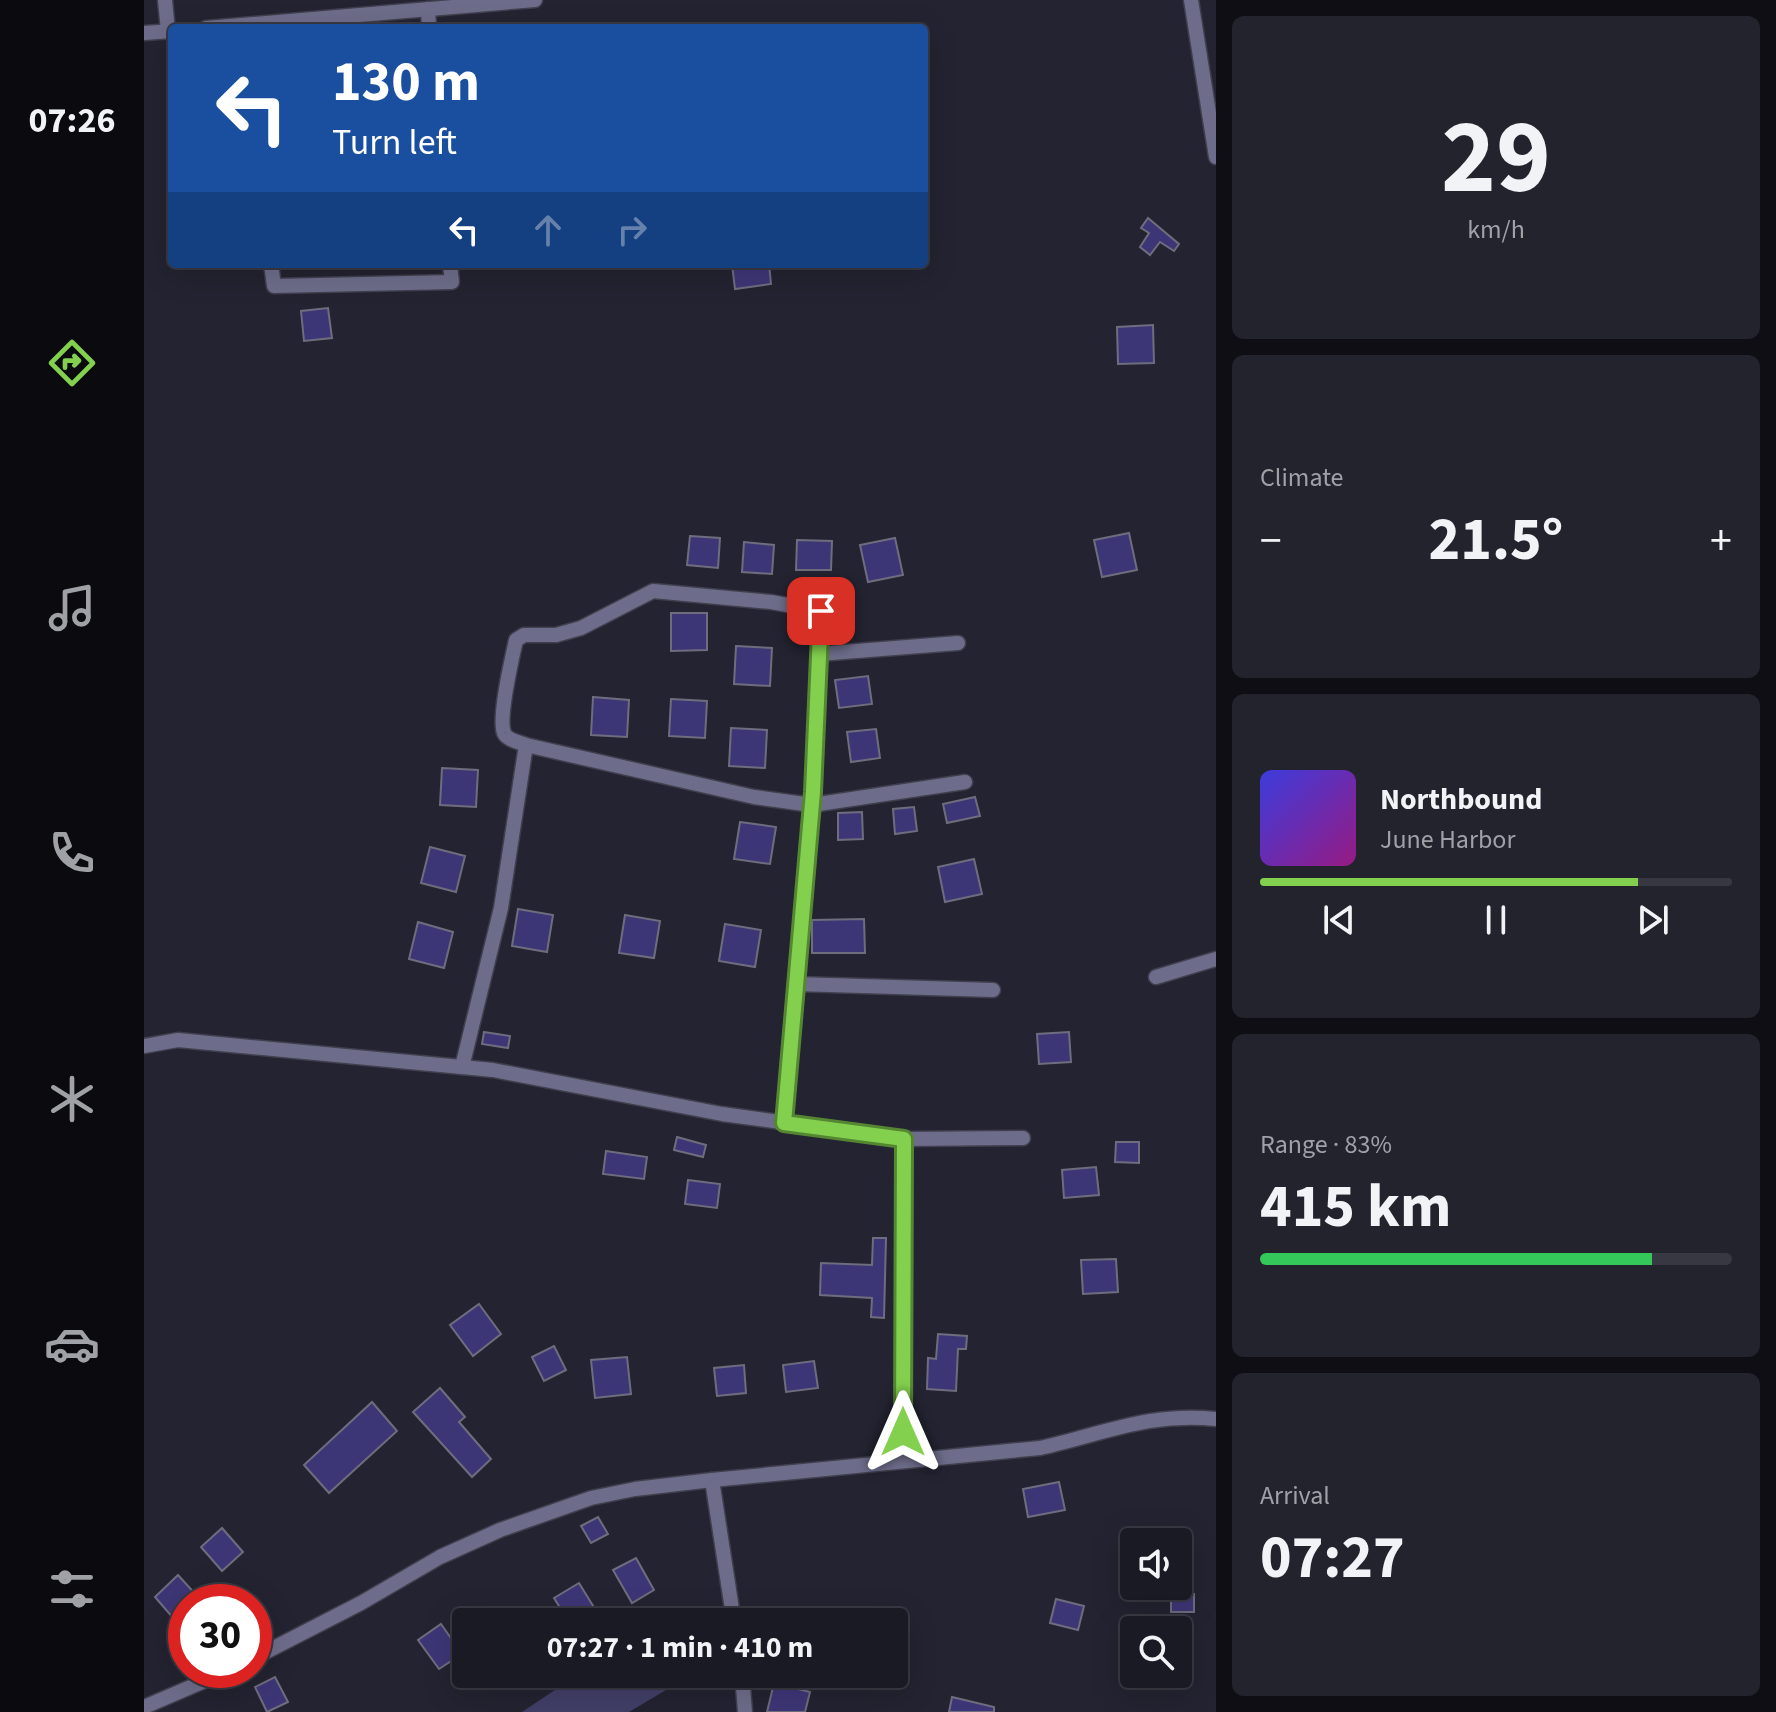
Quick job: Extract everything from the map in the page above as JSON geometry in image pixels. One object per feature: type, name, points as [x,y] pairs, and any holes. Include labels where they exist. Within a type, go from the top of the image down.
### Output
[{"type":"street","points":[[165,0],[169,24]]},
{"type":"street","points":[[260,24],[380,7],[428,9],[535,0]]},
{"type":"street","points":[[1191,0],[1216,157]]},
{"type":"street","points":[[428,9],[429,24]]},
{"type":"street","points":[[144,33],[168,31]]},
{"type":"street","points":[[272,268],[274,286],[452,282],[450,268]]},
{"type":"street","points":[[784,1123],[812,805],[821,611],[817,608],[653,591],[581,628],[556,635],[524,635],[516,640],[503,730],[506,737],[526,745],[754,797],[812,805],[965,782]]},
{"type":"street","points":[[819,654],[958,643]]},
{"type":"street","points":[[462,1067],[501,908],[526,745]]},
{"type":"street","points":[[1156,977],[1216,959]]},
{"type":"street","points":[[796,984],[993,990]]},
{"type":"street","points":[[144,1046],[178,1040],[462,1067],[567,1083],[722,1114],[904,1139],[1023,1138]]},
{"type":"street","points":[[903,1461],[904,1139]]},
{"type":"street","points":[[272,1649],[361,1603],[440,1557],[500,1530],[591,1498],[635,1489],[712,1480],[1040,1448],[1090,1437],[1127,1424],[1163,1418],[1189,1416],[1216,1419]]},
{"type":"street","points":[[712,1480],[732,1608]]},
{"type":"street","points":[[144,1707],[188,1688]]},
{"type":"street","points":[[743,1688],[745,1712]]},
{"type":"shaded area","points":[[558,1688],[669,1688],[629,1712],[522,1712]]},
{"type":"building","points":[[1148,218],[1179,244],[1174,251],[1160,242],[1150,255],[1140,247],[1149,233],[1141,228]]},
{"type":"building","points":[[732,268],[769,268],[771,284],[735,289]]},
{"type":"building","points":[[328,308],[332,338],[304,341],[301,311]]},
{"type":"building","points":[[1153,325],[1154,363],[1118,364],[1117,327]]},
{"type":"building","points":[[1129,533],[1137,570],[1102,577],[1094,540]]},
{"type":"building","points":[[690,536],[720,538],[718,568],[687,565]]},
{"type":"building","points":[[895,538],[903,575],[868,582],[860,545]]},
{"type":"building","points":[[797,540],[832,541],[831,570],[796,570]]},
{"type":"building","points":[[744,542],[774,545],[772,574],[742,572]]},
{"type":"building","points":[[671,613],[707,613],[707,650],[671,651]]},
{"type":"building","points":[[736,646],[772,648],[770,686],[734,684]]},
{"type":"building","points":[[868,676],[872,704],[839,708],[835,680]]},
{"type":"building","points":[[593,697],[629,700],[627,737],[591,735]]},
{"type":"building","points":[[671,699],[707,701],[705,738],[669,736]]},
{"type":"building","points":[[731,728],[767,730],[765,768],[729,766]]},
{"type":"building","points":[[876,729],[880,758],[851,762],[847,732]]},
{"type":"building","points":[[442,768],[478,770],[476,807],[440,805]]},
{"type":"building","points":[[975,797],[980,816],[947,823],[943,804]]},
{"type":"building","points":[[914,807],[917,831],[895,834],[893,809]]},
{"type":"building","points":[[862,812],[863,839],[838,840],[838,813]]},
{"type":"building","points":[[740,822],[776,827],[770,864],[734,859]]},
{"type":"building","points":[[430,847],[465,856],[456,892],[421,883]]},
{"type":"building","points":[[974,859],[982,894],[945,902],[938,867]]},
{"type":"building","points":[[518,909],[553,915],[547,952],[512,946]]},
{"type":"building","points":[[625,915],[660,921],[654,958],[619,953]]},
{"type":"building","points":[[864,919],[865,953],[812,953],[812,920]]},
{"type":"building","points":[[418,922],[453,932],[444,968],[409,959]]},
{"type":"building","points":[[725,924],[761,930],[755,967],[719,961]]},
{"type":"building","points":[[484,1032],[510,1036],[508,1048],[482,1044]]},
{"type":"building","points":[[1069,1032],[1071,1062],[1039,1064],[1037,1034]]},
{"type":"building","points":[[677,1137],[706,1145],[703,1157],[674,1150]]},
{"type":"building","points":[[1116,1142],[1139,1142],[1139,1163],[1115,1162]]},
{"type":"building","points":[[606,1151],[647,1157],[644,1179],[603,1174]]},
{"type":"building","points":[[1096,1167],[1099,1195],[1064,1198],[1062,1170]]},
{"type":"building","points":[[688,1180],[720,1184],[717,1208],[685,1204]]},
{"type":"building","points":[[873,1238],[886,1238],[884,1318],[871,1317],[872,1298],[820,1295],[821,1263],[872,1265]]},
{"type":"building","points":[[1116,1259],[1118,1292],[1083,1294],[1081,1260]]},
{"type":"building","points":[[479,1304],[501,1334],[473,1356],[450,1325]]},
{"type":"building","points":[[938,1334],[967,1336],[966,1349],[958,1349],[956,1391],[927,1389],[928,1358],[936,1359]]},
{"type":"building","points":[[554,1346],[566,1370],[544,1381],[532,1357]]},
{"type":"building","points":[[627,1357],[631,1394],[595,1398],[591,1360]]},
{"type":"building","points":[[814,1361],[818,1388],[786,1392],[783,1365]]},
{"type":"building","points":[[744,1365],[746,1393],[717,1396],[714,1368]]},
{"type":"building","points":[[440,1388],[465,1417],[459,1422],[491,1459],[472,1477],[413,1412]]},
{"type":"building","points":[[372,1402],[397,1431],[329,1493],[304,1465]]},
{"type":"building","points":[[1059,1482],[1065,1510],[1028,1517],[1023,1489]]},
{"type":"building","points":[[598,1517],[608,1534],[591,1543],[581,1526]]},
{"type":"building","points":[[222,1528],[243,1552],[222,1571],[201,1547]]},
{"type":"building","points":[[636,1558],[654,1590],[632,1603],[613,1570]]},
{"type":"building","points":[[178,1575],[186,1584],[169,1584]]},
{"type":"building","points":[[579,1583],[594,1608],[560,1608],[554,1598]]},
{"type":"building","points":[[168,1585],[168,1612],[155,1597]]},
{"type":"building","points":[[1194,1594],[1194,1612],[1171,1612],[1171,1600],[1192,1600]]},
{"type":"building","points":[[1056,1599],[1084,1606],[1078,1630],[1050,1623]]},
{"type":"building","points":[[441,1624],[452,1640],[452,1661],[439,1669],[418,1640]]},
{"type":"building","points":[[275,1677],[288,1702],[267,1712],[255,1688],[272,1688],[272,1678]]},
{"type":"building","points":[[773,1688],[810,1692],[805,1712],[767,1712]]},
{"type":"building","points":[[952,1697],[994,1707],[994,1712],[949,1712]]},
{"type":"route","points":[[821,611],[813,792],[784,1123],[904,1139],[903,1432]]}]
